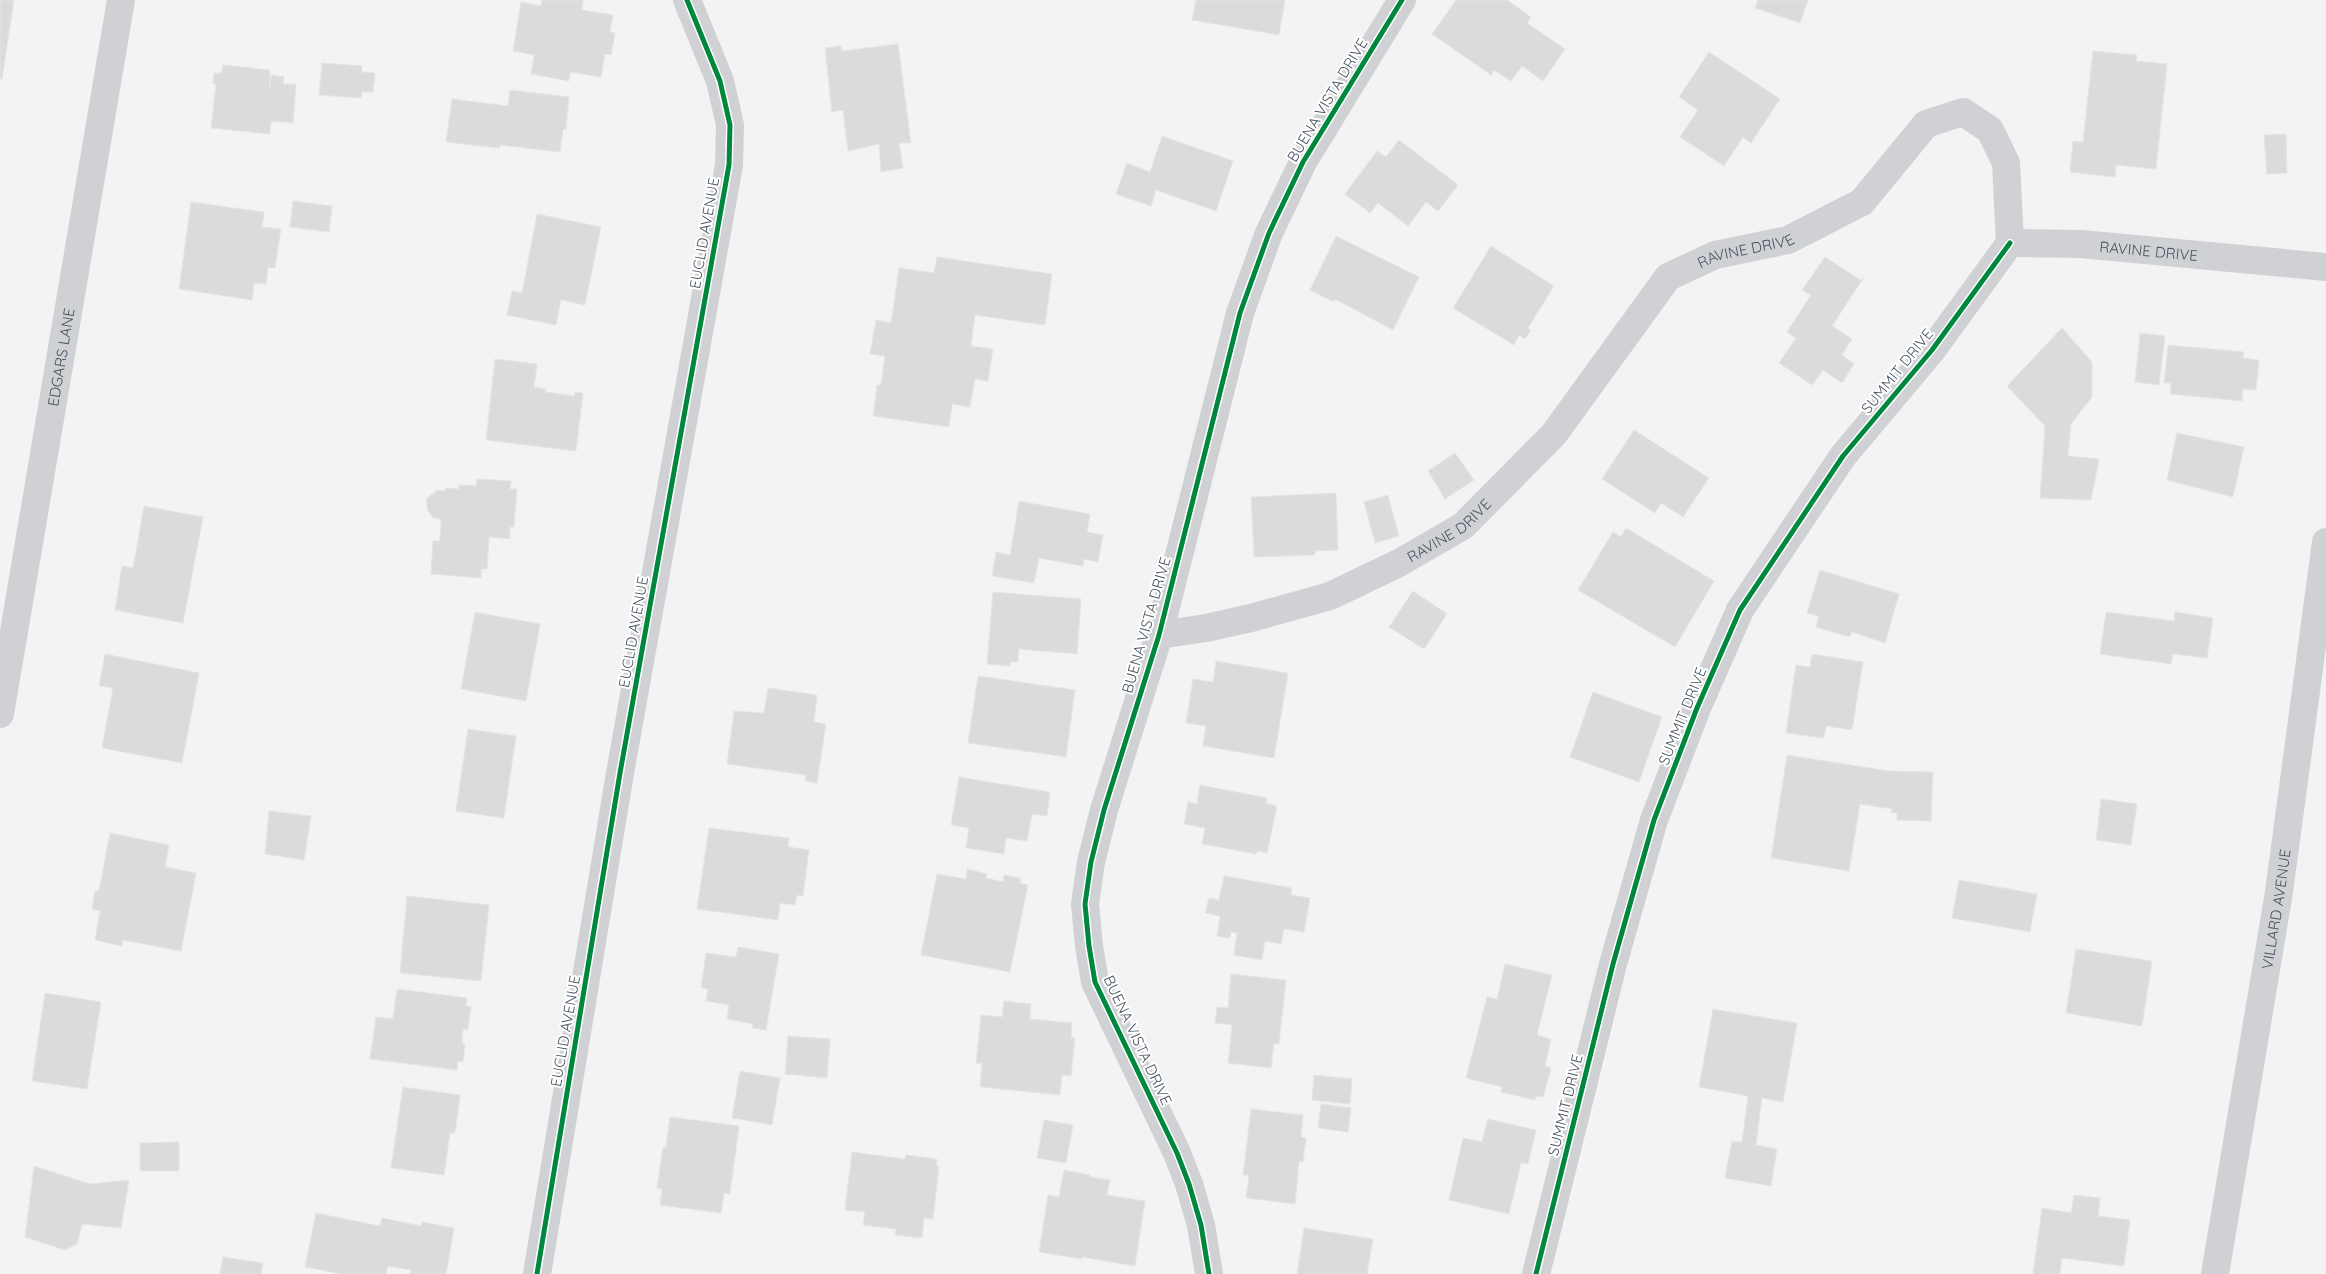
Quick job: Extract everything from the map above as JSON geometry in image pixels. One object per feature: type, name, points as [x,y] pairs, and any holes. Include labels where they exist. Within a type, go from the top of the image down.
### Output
[{"type":"street","name":"EDGARS LANE","points":[[0,714],[4,674],[121,0]]},
{"type":"street","name":"BUENA VISTA DRIVE","points":[[1209,1274],[1201,1225],[1189,1184],[1177,1153],[1096,982],[1089,946],[1085,904],[1091,862],[1104,810],[1158,635],[1240,312],[1260,256],[1303,162],[1402,0]]},
{"type":"street","name":"EUCLID AVENUE","points":[[541,1273],[620,773],[729,165],[730,126],[722,90],[694,5]]},
{"type":"street","name":"RAVINE DRIVE","points":[[1158,635],[1206,628],[1242,620],[1330,596],[1399,564],[1463,526],[1554,434],[1668,277],[1715,255],[1788,240],[1862,202],[1926,124],[1963,112],[1990,130],[2006,163],[2010,243],[2081,244],[2326,267]]},
{"type":"street","name":"SUMMIT DRIVE","points":[[1536,1274],[1613,964],[1654,820],[1697,708],[1740,610],[1843,456],[1932,350],[2010,243]]},
{"type":"street","name":"VILLARD AVENUE","points":[[2215,1274],[2279,892],[2326,542]]},
{"type":"building","points":[[0,0],[14,0],[2,79],[0,78]]},
{"type":"building","points":[[542,0],[583,0],[582,10],[613,15],[610,32],[615,33],[611,55],[605,54],[601,77],[570,72],[569,81],[531,74],[534,55],[513,51],[521,2],[541,6]]},
{"type":"building","points":[[1196,0],[1285,0],[1279,35],[1192,20]]},
{"type":"building","points":[[1456,0],[1507,0],[1531,17],[1527,23],[1565,49],[1543,81],[1522,66],[1511,81],[1494,70],[1491,75],[1432,34]]},
{"type":"building","points":[[1758,0],[1808,0],[1800,23],[1755,8]]},
{"type":"building","points":[[898,44],[911,143],[899,143],[903,168],[881,172],[879,144],[848,151],[843,110],[832,112],[825,48],[841,46],[842,51]]},
{"type":"building","points":[[2093,51],[2137,55],[2136,61],[2167,64],[2156,169],[2116,165],[2115,177],[2070,172],[2073,141],[2083,142]]},
{"type":"building","points":[[1709,52],[1780,99],[1751,143],[1743,137],[1724,166],[1680,137],[1698,110],[1679,97]]},
{"type":"building","points":[[322,63],[362,66],[362,72],[375,73],[373,92],[362,92],[361,98],[319,95]]},
{"type":"building","points":[[223,65],[270,70],[270,88],[271,75],[284,77],[283,84],[296,84],[293,123],[271,121],[270,134],[211,128],[216,84],[213,84],[214,73],[222,73]]},
{"type":"building","points":[[510,90],[569,97],[566,130],[563,129],[560,152],[500,145],[499,148],[446,142],[452,99],[508,106]]},
{"type":"building","points":[[2286,134],[2287,173],[2267,174],[2264,135]]},
{"type":"building","points":[[1162,136],[1233,161],[1216,211],[1156,190],[1151,206],[1116,194],[1127,163],[1150,172]]},
{"type":"building","points":[[1399,140],[1458,185],[1438,211],[1426,202],[1408,226],[1378,203],[1370,213],[1345,194],[1377,151],[1386,157]]},
{"type":"building","points":[[293,201],[332,206],[329,232],[290,227]]},
{"type":"building","points":[[191,202],[264,212],[262,227],[281,229],[275,268],[268,267],[266,284],[254,283],[252,300],[179,289]]},
{"type":"building","points":[[537,214],[601,227],[585,305],[561,300],[556,325],[507,315],[512,291],[522,293]]},
{"type":"building","points":[[1336,236],[1419,277],[1393,330],[1335,299],[1334,302],[1310,290]]},
{"type":"building","points":[[1491,246],[1554,286],[1528,328],[1531,330],[1525,339],[1519,335],[1514,345],[1453,308]]},
{"type":"building","points":[[937,257],[1052,274],[1045,325],[975,315],[971,346],[993,349],[988,381],[975,379],[970,407],[952,404],[949,427],[873,416],[877,385],[881,385],[885,356],[870,354],[876,320],[891,323],[899,268],[934,273]]},
{"type":"building","points":[[1825,257],[1862,281],[1832,326],[1852,339],[1842,355],[1854,364],[1842,383],[1823,370],[1812,385],[1779,363],[1796,338],[1787,332],[1811,295],[1802,290]]},
{"type":"building","points":[[2062,328],[2092,362],[2092,397],[2071,424],[2068,456],[2099,459],[2091,500],[2040,498],[2045,426],[2007,386]]},
{"type":"building","points":[[2140,333],[2165,336],[2159,385],[2135,382]]},
{"type":"building","points":[[2168,345],[2244,352],[2243,358],[2259,360],[2256,390],[2243,389],[2242,401],[2170,394],[2171,383],[2164,383]]},
{"type":"building","points":[[495,359],[537,364],[534,387],[546,389],[545,392],[574,396],[575,392],[583,393],[576,451],[486,440]]},
{"type":"building","points":[[1634,430],[1709,478],[1683,517],[1661,503],[1655,513],[1602,479]]},
{"type":"building","points":[[2177,433],[2244,447],[2233,497],[2167,480]]},
{"type":"building","points":[[1455,453],[1474,480],[1445,499],[1428,471]]},
{"type":"building","points":[[477,479],[511,481],[510,489],[517,489],[514,527],[510,527],[510,539],[489,537],[487,569],[481,569],[481,578],[431,574],[433,541],[440,541],[441,519],[433,518],[427,509],[427,498],[438,490],[445,491],[446,488],[459,489],[459,485],[476,486]]},
{"type":"building","points":[[1336,493],[1338,550],[1315,551],[1315,555],[1254,557],[1251,497]]},
{"type":"building","points":[[1388,495],[1399,536],[1375,543],[1364,502]]},
{"type":"building","points":[[1019,501],[1090,514],[1087,532],[1103,535],[1098,562],[1084,559],[1083,566],[1039,558],[1034,583],[992,576],[996,552],[1010,555]]},
{"type":"building","points":[[144,506],[203,517],[183,623],[115,610],[122,566],[133,568]]},
{"type":"building","points":[[1626,528],[1714,581],[1675,647],[1578,590],[1613,532],[1621,537]]},
{"type":"building","points":[[1820,570],[1899,594],[1885,643],[1852,632],[1850,637],[1816,627],[1819,616],[1807,613]]},
{"type":"building","points":[[1413,591],[1447,614],[1424,649],[1389,627]]},
{"type":"building","points":[[993,592],[1081,599],[1077,654],[1019,649],[1018,662],[1011,662],[1010,666],[987,664]]},
{"type":"building","points":[[475,612],[540,624],[526,701],[461,689]]},
{"type":"building","points":[[2106,612],[2174,621],[2175,612],[2213,618],[2207,658],[2173,654],[2171,664],[2100,654]]},
{"type":"building","points":[[105,654],[199,673],[182,763],[102,748],[113,688],[99,686]]},
{"type":"building","points":[[1812,654],[1863,662],[1852,730],[1826,726],[1824,738],[1786,733],[1796,665],[1810,667]]},
{"type":"building","points":[[1216,661],[1288,673],[1274,758],[1203,746],[1206,726],[1186,723],[1193,679],[1213,682]]},
{"type":"building","points":[[978,676],[1075,690],[1066,757],[968,743]]},
{"type":"building","points":[[768,688],[817,695],[814,722],[826,724],[817,783],[805,781],[806,775],[727,764],[734,711],[764,713]]},
{"type":"building","points":[[1593,692],[1662,717],[1639,782],[1570,757]]},
{"type":"building","points":[[468,729],[516,736],[504,818],[456,811]]},
{"type":"building","points":[[1787,755],[1889,771],[1933,772],[1931,821],[1897,820],[1897,813],[1891,813],[1892,809],[1860,804],[1849,871],[1771,858]]},
{"type":"building","points":[[959,777],[1050,792],[1047,816],[1032,814],[1027,841],[1006,838],[1004,854],[966,848],[969,828],[951,825]]},
{"type":"building","points":[[1200,785],[1267,798],[1266,803],[1277,806],[1267,853],[1257,851],[1256,854],[1202,844],[1205,828],[1184,824],[1188,802],[1197,804]]},
{"type":"building","points":[[2101,799],[2137,804],[2131,845],[2096,840]]},
{"type":"building","points":[[269,811],[311,816],[304,860],[265,854]]},
{"type":"building","points":[[709,828],[789,838],[788,847],[809,850],[803,896],[797,895],[795,905],[780,903],[778,920],[697,909]]},
{"type":"building","points":[[110,833],[169,845],[165,867],[196,873],[181,951],[123,940],[122,946],[95,940],[100,911],[92,909],[95,891],[99,891]]},
{"type":"building","points":[[967,869],[987,874],[986,878],[1003,882],[1004,875],[1021,878],[1020,883],[1028,885],[1010,972],[921,955],[937,874],[966,879]]},
{"type":"building","points":[[1224,876],[1292,888],[1291,895],[1310,898],[1304,932],[1284,929],[1281,944],[1265,941],[1262,960],[1234,955],[1237,933],[1231,932],[1230,938],[1217,936],[1220,916],[1205,913],[1209,898],[1219,900]]},
{"type":"building","points":[[1959,880],[2037,894],[2030,932],[1952,918]]},
{"type":"building","points":[[407,896],[489,905],[481,981],[400,973]]},
{"type":"building","points":[[738,947],[779,954],[766,1030],[752,1028],[753,1024],[727,1019],[729,1005],[706,1001],[708,989],[701,988],[706,953],[736,957]]},
{"type":"building","points":[[2076,949],[2152,961],[2142,1026],[2066,1013]]},
{"type":"building","points":[[1505,964],[1552,975],[1537,1035],[1551,1039],[1545,1066],[1551,1068],[1543,1097],[1536,1096],[1535,1100],[1501,1092],[1502,1087],[1466,1078],[1487,997],[1497,999]]},
{"type":"building","points":[[1231,974],[1286,980],[1279,1044],[1274,1043],[1271,1068],[1228,1063],[1232,1025],[1215,1023],[1217,1007],[1228,1008]]},
{"type":"building","points":[[397,989],[467,998],[466,1006],[471,1007],[468,1030],[463,1029],[462,1043],[465,1044],[463,1062],[458,1061],[457,1070],[370,1059],[376,1017],[393,1019]]},
{"type":"building","points":[[45,993],[101,1002],[87,1089],[32,1081]]},
{"type":"building","points":[[1004,1001],[1031,1004],[1030,1019],[1072,1023],[1071,1038],[1075,1038],[1071,1076],[1062,1075],[1060,1095],[980,1087],[982,1063],[976,1063],[981,1015],[1002,1017]]},
{"type":"building","points":[[1713,1009],[1797,1023],[1783,1102],[1762,1098],[1756,1145],[1777,1149],[1771,1186],[1725,1178],[1732,1141],[1742,1142],[1748,1096],[1699,1087]]},
{"type":"building","points":[[788,1036],[830,1039],[827,1078],[785,1074]]},
{"type":"building","points":[[740,1071],[780,1078],[772,1125],[732,1118]]},
{"type":"building","points":[[1314,1075],[1352,1079],[1350,1104],[1312,1100]]},
{"type":"building","points":[[403,1087],[460,1095],[455,1133],[450,1133],[444,1175],[391,1168]]},
{"type":"building","points":[[1321,1104],[1351,1108],[1348,1132],[1318,1128]]},
{"type":"building","points":[[1251,1109],[1303,1115],[1301,1137],[1306,1138],[1303,1162],[1299,1162],[1295,1204],[1246,1198],[1249,1175],[1243,1175]]},
{"type":"building","points":[[670,1117],[739,1126],[730,1194],[724,1193],[721,1213],[660,1205],[662,1189],[657,1188],[663,1147],[666,1148]]},
{"type":"building","points":[[1488,1119],[1536,1130],[1528,1164],[1521,1163],[1509,1214],[1449,1200],[1463,1138],[1482,1142]]},
{"type":"building","points":[[1044,1120],[1073,1125],[1066,1163],[1037,1158]]},
{"type":"building","points":[[179,1142],[179,1171],[140,1171],[140,1143]]},
{"type":"building","points":[[852,1152],[905,1159],[906,1155],[937,1159],[936,1166],[939,1166],[933,1219],[924,1218],[922,1238],[895,1235],[896,1229],[863,1225],[865,1212],[845,1210]]},
{"type":"building","points":[[34,1166],[90,1184],[129,1180],[121,1228],[82,1224],[77,1244],[65,1250],[25,1237]]},
{"type":"building","points":[[1064,1170],[1110,1180],[1107,1195],[1145,1201],[1135,1266],[1039,1252],[1048,1195],[1059,1197]]},
{"type":"building","points":[[2074,1195],[2100,1198],[2098,1216],[2130,1220],[2124,1266],[2062,1258],[2060,1274],[2033,1274],[2042,1208],[2071,1213]]},
{"type":"building","points":[[316,1213],[380,1226],[382,1218],[421,1226],[422,1222],[454,1228],[446,1274],[410,1274],[411,1270],[388,1266],[386,1274],[342,1274],[305,1267]]},
{"type":"building","points":[[1304,1228],[1373,1239],[1367,1274],[1297,1274]]},
{"type":"building","points":[[223,1257],[263,1263],[261,1274],[220,1274]]},
{"type":"cycle path","points":[[537,1274],[620,773],[729,165],[730,125],[720,81],[687,0]]},
{"type":"cycle path","points":[[1209,1274],[1201,1225],[1189,1184],[1177,1153],[1095,982],[1085,904],[1091,862],[1104,810],[1159,635],[1240,313],[1269,233],[1303,162],[1402,0]]},
{"type":"cycle path","points":[[1536,1274],[1613,964],[1654,820],[1697,708],[1740,610],[1843,456],[1932,350],[2010,243]]}]
